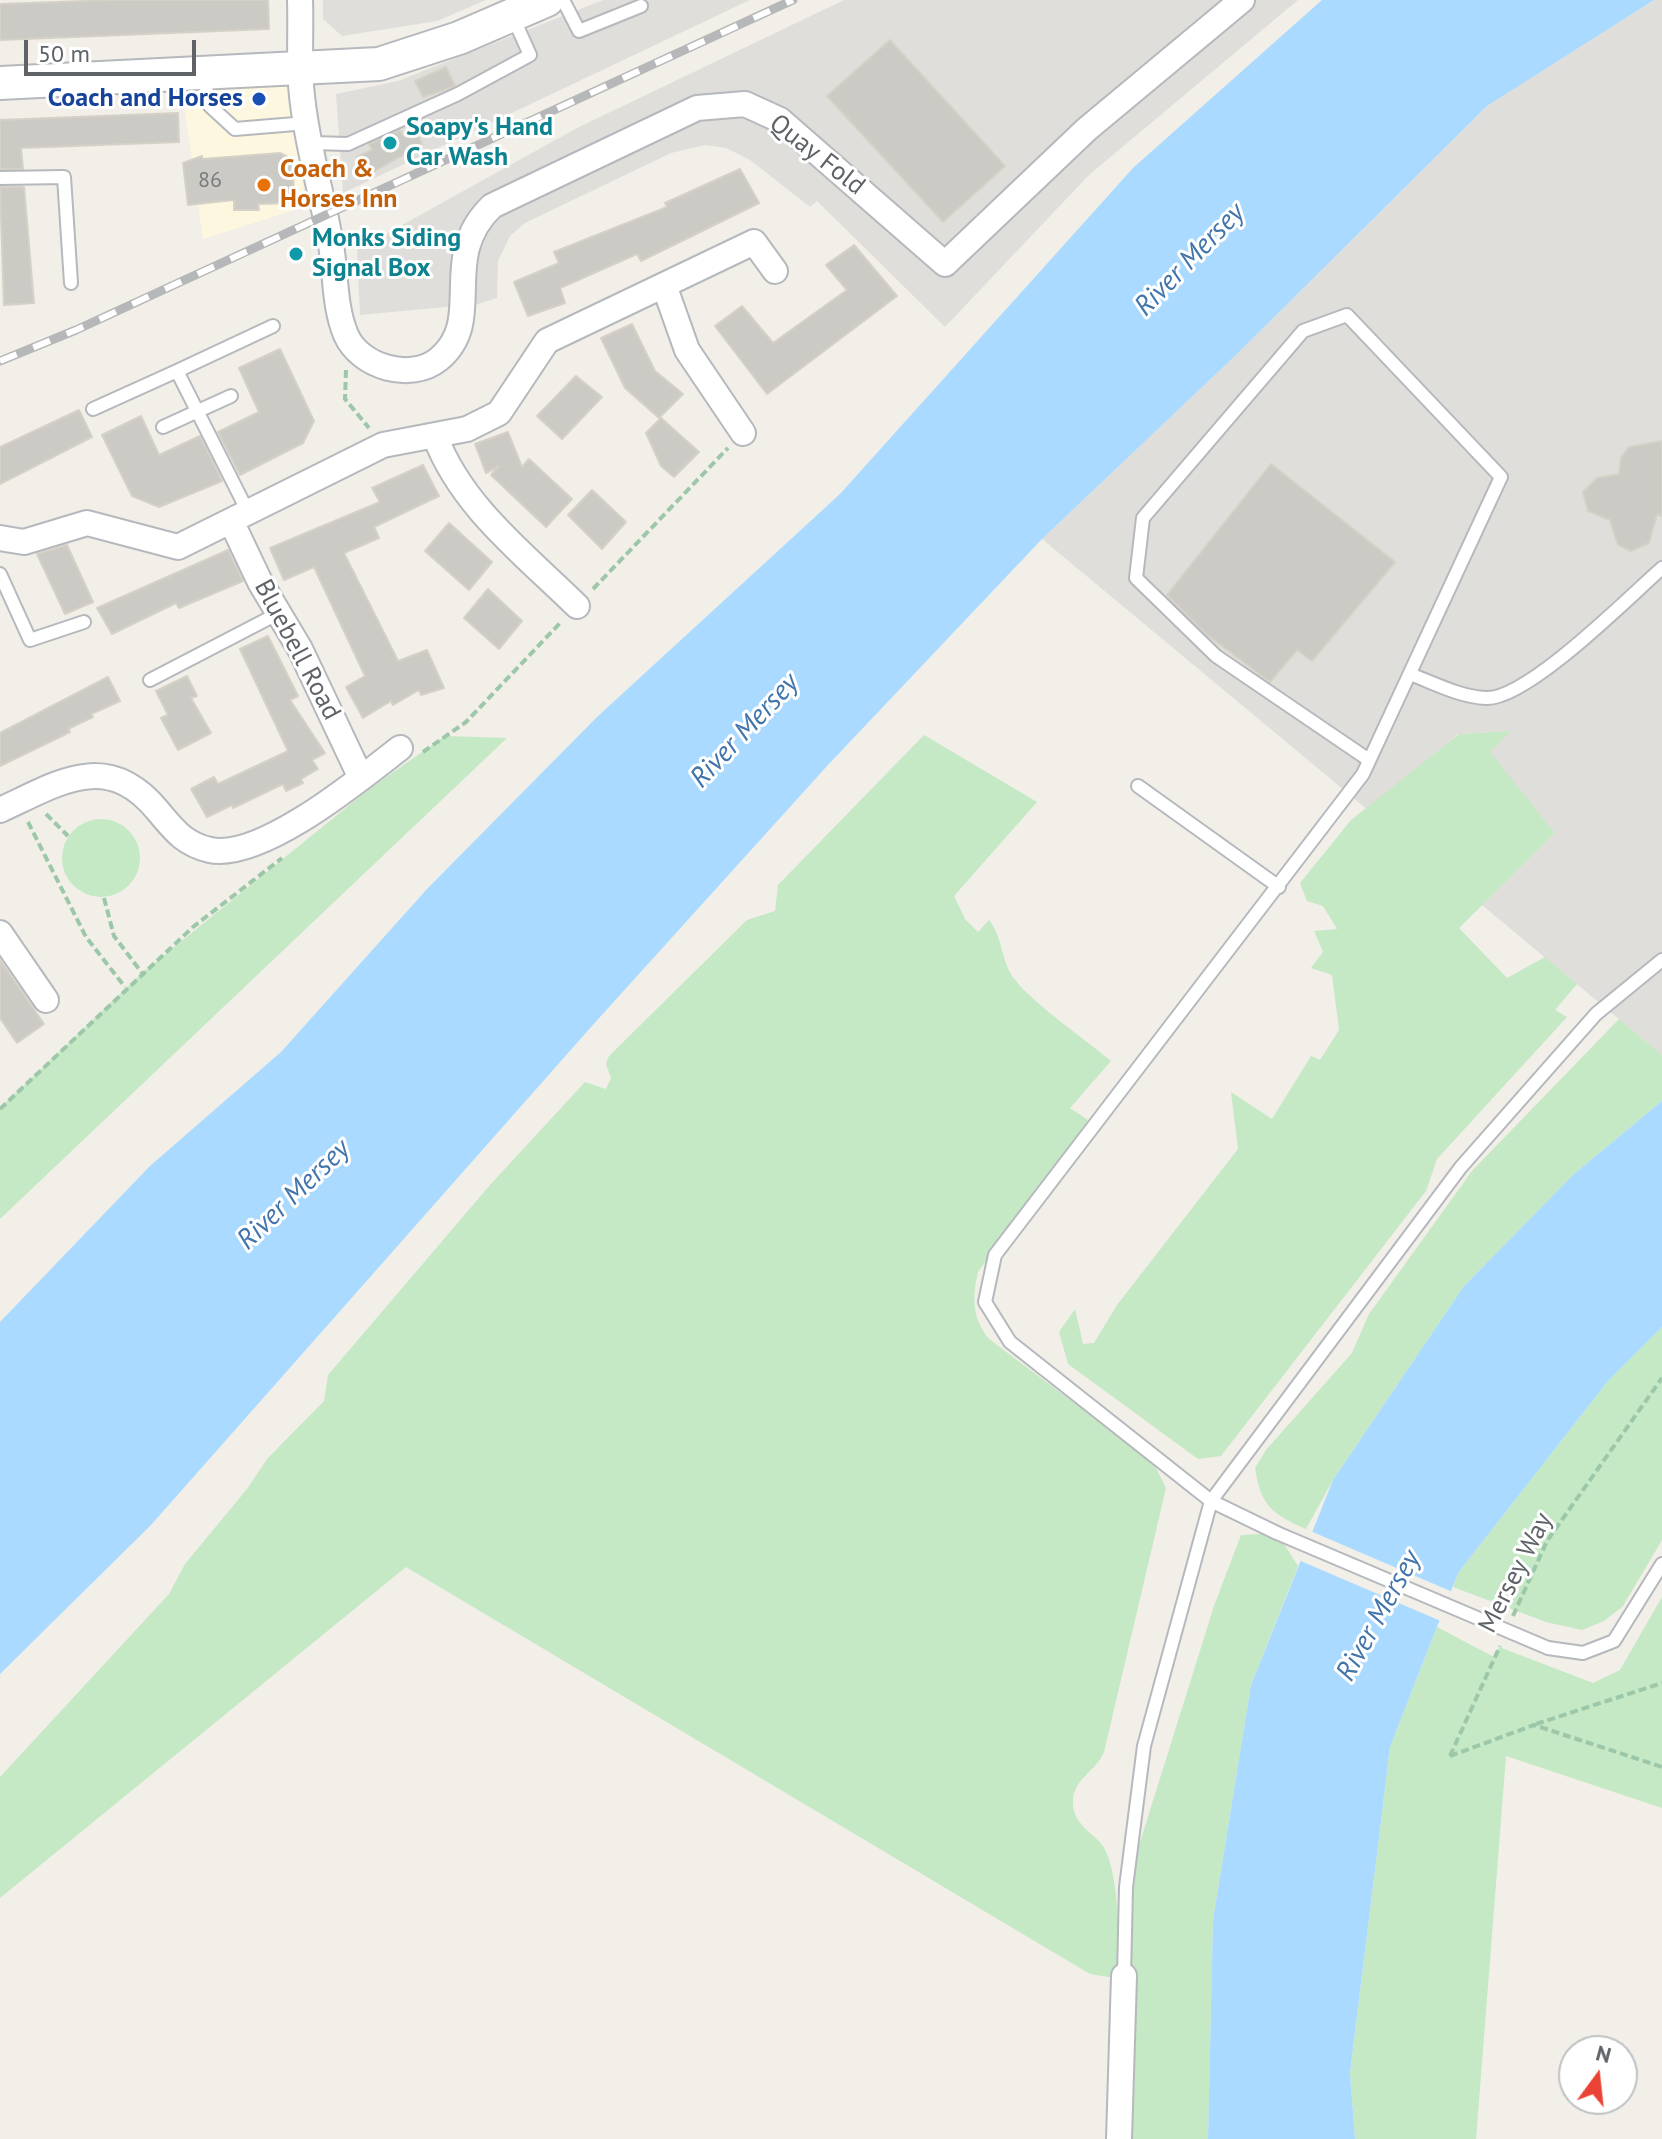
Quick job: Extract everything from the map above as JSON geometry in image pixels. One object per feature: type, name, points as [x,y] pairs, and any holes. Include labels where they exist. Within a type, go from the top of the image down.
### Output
[{"type":"street","points":[[300,0],[301,70],[309,133]]},
{"type":"street","points":[[0,83],[358,67],[408,57],[547,0]]},
{"type":"street","name":"Quay Fold","points":[[309,133],[333,259],[338,309],[347,338],[364,356],[382,366],[403,371],[437,361],[458,332],[462,313],[463,253],[469,234],[486,212],[507,197],[697,108],[745,104],[780,120],[945,264],[1087,129],[1242,0]]},
{"type":"street","points":[[0,538],[24,542],[87,523],[178,547],[383,445],[467,429],[499,413],[547,341],[754,242],[775,271]]},
{"type":"street","points":[[664,285],[687,350],[743,433]]},
{"type":"street","points":[[435,436],[447,468],[470,501],[577,606]]},
{"type":"street","name":"Bluebell Road","points":[[240,518],[279,613],[300,649],[361,778]]},
{"type":"street","points":[[18,802],[77,775],[103,775],[134,786],[182,841],[213,851],[258,844],[295,823],[400,748]]},
{"type":"street","points":[[0,933],[46,1000]]},
{"type":"street","points":[[1119,2139],[1124,1976]]},
{"type":"lane","points":[[563,0],[579,31],[641,6]]},
{"type":"lane","points":[[203,74],[210,106],[235,129],[309,133],[348,144],[458,94],[530,55],[512,15]]},
{"type":"lane","points":[[0,178],[64,177],[71,283]]},
{"type":"lane","points":[[1369,760],[1216,656],[1136,578],[1143,518],[1303,331],[1347,315],[1501,477],[1363,774],[995,1255],[985,1302],[1010,1342],[1211,1501],[1277,1533],[1548,1648],[1583,1653],[1614,1641],[1662,1564]]},
{"type":"lane","points":[[93,409],[273,326]]},
{"type":"lane","points":[[177,371],[197,411],[240,518]]},
{"type":"lane","points":[[163,427],[231,396]]},
{"type":"lane","points":[[1410,674],[1450,690],[1488,699],[1532,681],[1662,568]]},
{"type":"lane","points":[[0,574],[30,640],[84,622]]},
{"type":"lane","points":[[150,680],[279,613]]},
{"type":"lane","points":[[1138,786],[1279,887]]},
{"type":"lane","points":[[1124,1976],[1126,1887],[1144,1746],[1211,1501],[1461,1167],[1596,1014],[1662,960]]},
{"type":"path","points":[[18,802],[52,822],[68,836]]},
{"type":"path","points":[[18,802],[86,937],[125,987]]},
{"type":"path","points":[[104,898],[114,936],[142,973]]},
{"type":"path","name":"Mersey Way","points":[[1511,1620],[1547,1541],[1662,1378]]},
{"type":"path","name":"Mersey Way","points":[[1505,1633],[1450,1756],[1534,1725]]},
{"type":"path","points":[[1534,1725],[1662,1683]]},
{"type":"path","points":[[1534,1725],[1662,1767]]},
{"type":"shaded area","points":[[323,0],[486,0],[437,21],[342,36],[323,19]]},
{"type":"shaded area","points":[[603,0],[750,0],[343,193],[336,94],[398,81]]},
{"type":"shaded area","points":[[844,0],[1298,0],[1089,175],[945,327],[817,201],[810,207],[750,160],[726,148],[705,145],[671,153],[525,223],[510,236],[498,261],[497,298],[478,304],[360,315],[357,250],[577,128]]},
{"type":"shaded area","points":[[1654,0],[1662,0],[1662,1055],[1482,905],[1555,833],[1489,752],[1509,731],[1458,734],[1368,810],[1042,539],[1237,354],[1487,106]]},
{"type":"shaded area","points":[[300,86],[304,207],[203,239],[182,90]]},
{"type":"green space","points":[[1511,731],[1490,752],[1555,833],[1459,928],[1507,978],[1545,957],[1577,984],[1555,1010],[1567,1017],[1437,1159],[1426,1191],[1221,1456],[1198,1459],[1068,1364],[1059,1332],[1075,1309],[1083,1344],[1094,1343],[1117,1305],[1238,1149],[1231,1092],[1272,1119],[1311,1056],[1320,1060],[1339,1030],[1332,975],[1311,968],[1323,952],[1314,931],[1337,929],[1323,906],[1307,901],[1300,883],[1351,820],[1459,734]]},
{"type":"green space","points":[[924,735],[1037,802],[954,896],[965,919],[978,932],[989,920],[1011,974],[1024,990],[1111,1061],[1070,1108],[1088,1120],[978,1272],[974,1299],[979,1323],[989,1339],[1153,1462],[1166,1488],[1104,1752],[1076,1788],[1073,1803],[1077,1819],[1104,1847],[1111,1867],[1121,1979],[1090,1974],[406,1567],[0,1898],[0,1777],[169,1594],[185,1564],[247,1489],[267,1459],[324,1401],[328,1375],[490,1185],[585,1082],[606,1089],[611,1078],[606,1064],[609,1056],[747,920],[775,911],[778,885]]},
{"type":"green space","points":[[445,736],[507,738],[0,1219],[0,1108],[142,973],[368,790]]},
{"type":"green space","points":[[93,819],[109,819],[123,825],[134,836],[140,858],[134,880],[123,891],[109,897],[93,897],[79,891],[68,880],[62,866],[62,850],[68,836],[79,825]]},
{"type":"green space","points":[[1619,1019],[1662,1055],[1662,1101],[1574,1174],[1464,1286],[1333,1480],[1306,1529],[1277,1513],[1265,1500],[1255,1468],[1266,1450],[1352,1353],[1369,1314],[1472,1171]]},
{"type":"green space","points":[[1662,1327],[1662,1540],[1623,1606],[1604,1621],[1582,1630],[1546,1622],[1453,1587],[1458,1573],[1608,1381]]},
{"type":"green space","points":[[1277,1533],[1298,1566],[1251,1685],[1213,1920],[1208,2139],[1119,2139],[1126,1887],[1214,1606],[1241,1535]]},
{"type":"green space","points":[[1662,1597],[1662,1808],[1506,1756],[1476,2139],[1355,2139],[1350,2073],[1390,1747],[1437,1627],[1494,1657],[1499,1647],[1593,1683],[1620,1670]]},
{"type":"water","name":"River Mersey","points":[[1322,0],[1654,0],[1487,106],[1237,354],[1042,539],[827,766],[591,1027],[151,1525],[0,1674],[0,1322],[150,1166],[281,1052],[427,889],[597,717],[840,494],[1133,168]]},
{"type":"water","name":"River Mersey","points":[[1662,1101],[1662,1327],[1608,1381],[1458,1573],[1390,1747],[1350,2073],[1355,2139],[1208,2139],[1213,1920],[1251,1685],[1333,1480],[1464,1286],[1574,1174]]},
{"type":"pier","points":[[1308,1530],[1455,1593],[1443,1622],[1296,1559]]},
{"type":"building","points":[[268,0],[269,29],[0,40],[0,4]]},
{"type":"building","points":[[890,40],[1005,166],[943,222],[827,96]]},
{"type":"building","points":[[446,67],[455,86],[423,97],[415,81]]},
{"type":"building","points":[[178,113],[179,142],[21,148],[23,169],[0,169],[0,120]]},
{"type":"building","points":[[415,129],[422,144],[366,176],[357,157],[372,150],[369,144],[400,130],[403,135]]},
{"type":"building","points":[[280,153],[290,158],[293,167],[294,203],[258,204],[259,210],[234,210],[234,200],[188,205],[183,163],[202,156],[202,159]]},
{"type":"building","points":[[740,169],[759,203],[641,261],[637,254],[560,288],[565,303],[528,316],[514,282],[559,263],[554,252],[667,207],[665,203]]},
{"type":"building","points":[[0,187],[24,187],[34,303],[4,305]]},
{"type":"building","points":[[854,245],[897,296],[767,394],[715,326],[742,306],[773,343],[847,290],[826,265]]},
{"type":"building","points":[[632,324],[655,371],[683,394],[659,418],[625,388],[601,338]]},
{"type":"building","points":[[280,349],[314,421],[303,443],[240,475],[218,432],[259,412],[239,368]]},
{"type":"building","points":[[576,376],[602,397],[562,439],[537,416]]},
{"type":"building","points":[[79,410],[92,437],[0,484],[0,447]]},
{"type":"building","points":[[141,416],[159,455],[200,436],[222,481],[159,507],[132,496],[102,435]]},
{"type":"building","points":[[661,418],[699,452],[674,477],[661,466],[646,433]]},
{"type":"building","points":[[508,432],[522,467],[529,459],[572,499],[546,527],[491,475],[499,466],[486,473],[475,444]]},
{"type":"building","points":[[1662,441],[1662,516],[1657,514],[1649,543],[1631,551],[1618,545],[1610,520],[1588,511],[1583,492],[1597,478],[1619,474],[1621,458],[1629,447]]},
{"type":"building","points":[[1271,464],[1395,562],[1312,661],[1297,650],[1270,682],[1206,634],[1167,595]]},
{"type":"building","points":[[423,465],[439,496],[374,527],[379,538],[344,553],[398,661],[427,650],[444,688],[421,695],[419,690],[393,705],[391,701],[363,718],[346,687],[365,676],[314,567],[284,580],[270,548],[380,502],[372,488]]},
{"type":"building","points":[[592,490],[626,522],[602,549],[568,515]]},
{"type":"building","points":[[449,523],[492,562],[469,590],[425,551]]},
{"type":"building","points":[[67,545],[93,602],[65,614],[37,554]]},
{"type":"building","points":[[228,550],[243,581],[179,608],[176,603],[112,634],[97,608]]},
{"type":"building","points":[[488,589],[522,621],[499,649],[464,618]]},
{"type":"building","points":[[268,636],[298,696],[290,700],[325,753],[312,760],[318,769],[301,779],[303,783],[286,791],[283,784],[207,817],[191,789],[214,777],[218,784],[288,751],[240,649]]},
{"type":"building","points":[[187,676],[197,696],[191,698],[211,733],[178,750],[161,718],[168,715],[156,691]]},
{"type":"building","points":[[108,677],[120,701],[91,714],[93,717],[68,729],[70,732],[0,766],[0,733]]},
{"type":"building","points":[[0,960],[44,1024],[17,1043],[0,1018]]},
{"type":"railway","points":[[0,361],[76,330],[793,0]]},
{"type":"place","name":"Coach and Horses","points":[[259,99]]},
{"type":"place","name":"Soapy's Hand Car Wash","points":[[390,143]]},
{"type":"place","name":"Coach & Horses Inn","points":[[264,185]]},
{"type":"place","name":"Monks Siding Signal Box","points":[[296,254]]}]
